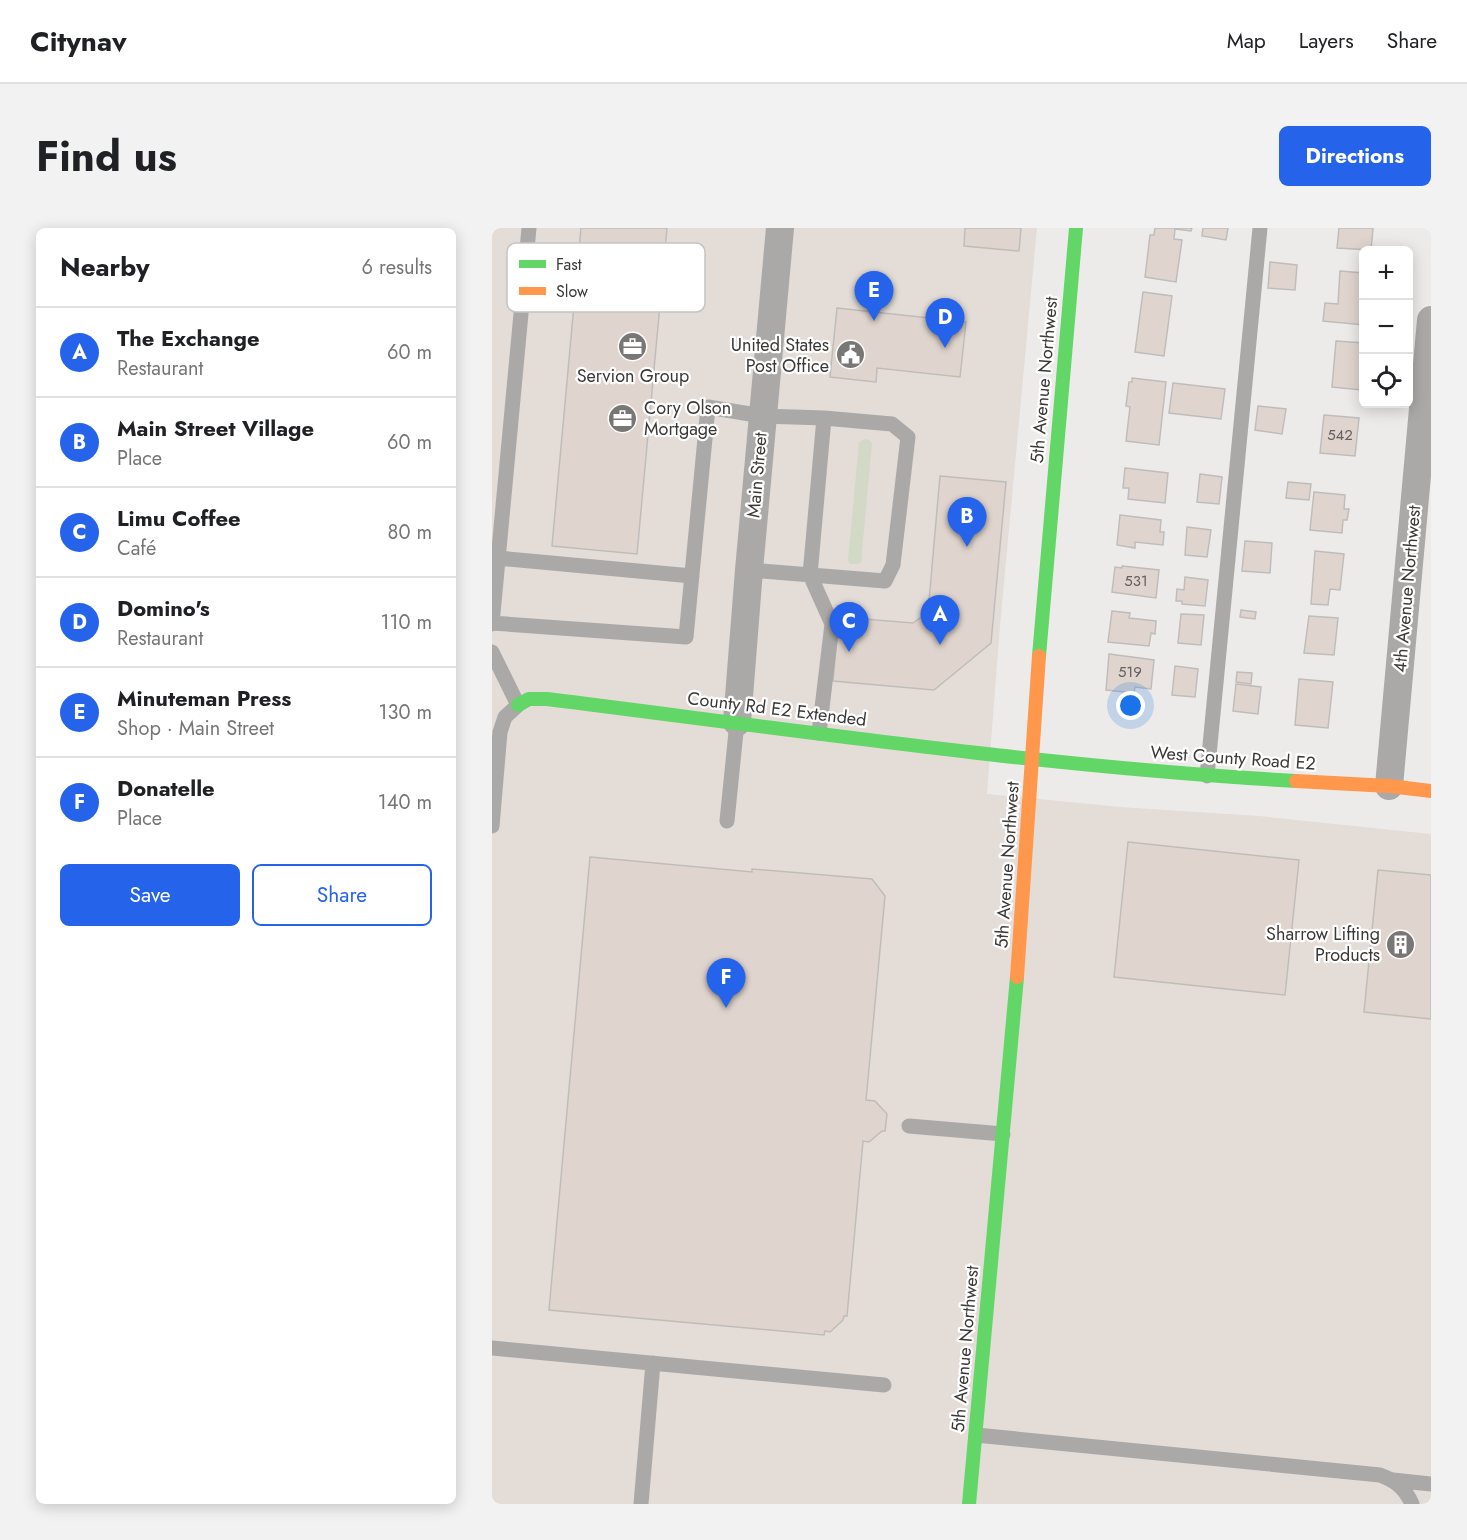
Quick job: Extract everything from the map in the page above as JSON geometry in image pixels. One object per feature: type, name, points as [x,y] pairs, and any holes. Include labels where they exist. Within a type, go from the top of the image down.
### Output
[{"type":"street","name":"Main Street","points":[[737,722],[780,228]]},
{"type":"street","name":"5th Avenue Northwest","points":[[969,1504],[1017,980],[1034,714],[1076,228]]},
{"type":"street","name":"4th Avenue Northwest","points":[[1389,786],[1431,320]]},
{"type":"street","name":"County Rd E2 Extended","points":[[518,705],[530,699],[547,699],[1032,760]]},
{"type":"street","name":"West County Road E2","points":[[1032,760],[1207,776],[1389,786],[1431,791]]},
{"type":"lane","points":[[528,243],[529,228]]},
{"type":"lane","points":[[1207,776],[1260,228]]},
{"type":"lane","points":[[521,312],[492,623],[686,638],[708,407],[762,416],[891,423],[908,437],[893,565],[885,581],[749,570]]},
{"type":"lane","points":[[819,733],[832,624],[810,575],[824,418]]},
{"type":"lane","points":[[498,558],[692,576]]},
{"type":"lane","points":[[492,652],[518,705],[505,717],[500,732],[492,826]]},
{"type":"lane","points":[[727,821],[737,722]]},
{"type":"lane","points":[[909,1126],[1003,1134]]},
{"type":"lane","points":[[492,1348],[884,1385]]},
{"type":"lane","points":[[640,1504],[653,1362]]},
{"type":"lane","points":[[976,1435],[1380,1475],[1393,1480],[1431,1484]]},
{"type":"lane","points":[[1393,1480],[1404,1489],[1412,1504]]},
{"type":"shaded area","points":[[492,228],[1037,228],[1000,626],[987,794],[1120,807],[1259,816],[1431,834],[1431,1504],[492,1504]]},
{"type":"green space","points":[[864,439],[872,443],[861,562],[850,564],[848,561],[859,443]]},
{"type":"building","points":[[581,228],[667,228],[666,243],[580,243]]},
{"type":"building","points":[[965,228],[1021,228],[1019,251],[964,246]]},
{"type":"building","points":[[1155,228],[1192,228],[1191,231],[1175,229],[1174,239],[1182,240],[1176,282],[1145,277],[1150,235],[1154,235]]},
{"type":"building","points":[[1203,228],[1228,228],[1226,240],[1202,236]]},
{"type":"building","points":[[1339,228],[1373,228],[1371,246],[1359,246],[1359,249],[1337,248]]},
{"type":"building","points":[[1270,262],[1297,265],[1295,290],[1268,288]]},
{"type":"building","points":[[1340,271],[1359,273],[1359,325],[1323,321],[1325,303],[1338,304]]},
{"type":"building","points":[[1143,292],[1172,296],[1164,356],[1135,352]]},
{"type":"building","points":[[837,308],[966,322],[960,377],[877,368],[876,382],[830,377]]},
{"type":"building","points":[[573,312],[659,312],[637,554],[552,546]]},
{"type":"building","points":[[1336,341],[1359,343],[1359,390],[1332,387]]},
{"type":"building","points":[[1132,378],[1166,382],[1159,445],[1126,441],[1130,407],[1126,406],[1129,382],[1132,382]]},
{"type":"building","points":[[1173,383],[1225,389],[1221,419],[1169,413]]},
{"type":"building","points":[[1258,406],[1286,409],[1282,434],[1255,430]]},
{"type":"building","points":[[1324,415],[1359,418],[1355,456],[1320,453]]},
{"type":"building","points":[[1125,468],[1168,473],[1165,503],[1128,499],[1129,488],[1123,488]]},
{"type":"building","points":[[1200,474],[1222,477],[1219,504],[1197,502]]},
{"type":"building","points":[[940,476],[1006,482],[991,643],[934,690],[833,681],[839,617],[913,623],[928,612]]},
{"type":"building","points":[[1288,482],[1311,484],[1309,500],[1286,498]]},
{"type":"building","points":[[1314,492],[1345,495],[1344,509],[1349,509],[1347,520],[1343,520],[1342,533],[1310,530]]},
{"type":"building","points":[[1120,515],[1161,520],[1160,532],[1164,532],[1163,545],[1135,542],[1135,548],[1117,545]]},
{"type":"building","points":[[1187,527],[1211,530],[1207,557],[1185,555]]},
{"type":"building","points":[[1245,541],[1272,543],[1270,573],[1242,571]]},
{"type":"building","points":[[1315,551],[1344,554],[1340,590],[1330,589],[1328,605],[1311,604]]},
{"type":"building","points":[[1122,566],[1159,570],[1156,598],[1112,592],[1115,567],[1122,568]]},
{"type":"building","points":[[1185,577],[1208,580],[1205,606],[1182,604],[1182,601],[1176,601],[1177,589],[1184,590]]},
{"type":"building","points":[[1241,610],[1256,612],[1255,619],[1240,617]]},
{"type":"building","points":[[1112,611],[1130,613],[1129,618],[1156,621],[1155,634],[1151,633],[1149,646],[1108,642]]},
{"type":"building","points":[[1181,614],[1204,615],[1201,645],[1178,643]]},
{"type":"building","points":[[1309,616],[1338,618],[1334,655],[1304,653]]},
{"type":"building","points":[[1109,654],[1154,660],[1151,689],[1135,687],[1134,693],[1106,690]]},
{"type":"building","points":[[1175,666],[1198,669],[1195,697],[1172,695]]},
{"type":"building","points":[[1237,672],[1252,673],[1251,684],[1236,682]]},
{"type":"building","points":[[1299,679],[1333,682],[1328,728],[1295,725]]},
{"type":"building","points":[[1236,684],[1261,687],[1258,714],[1233,711]]},
{"type":"building","points":[[1128,842],[1299,860],[1285,995],[1114,977]]},
{"type":"building","points":[[590,857],[752,872],[752,869],[872,879],[885,896],[866,1100],[875,1101],[887,1114],[885,1131],[869,1142],[863,1141],[847,1316],[844,1316],[843,1320],[830,1332],[825,1331],[824,1335],[549,1310]]},
{"type":"building","name":"Sharrow Lifting Products","points":[[1378,870],[1431,875],[1431,1019],[1364,1012]]},
{"type":"traffic: fast","points":[[1039,656],[1076,228]]},
{"type":"traffic: fast","points":[[518,705],[529,699],[547,699],[1014,757],[1108,767],[1296,781]]},
{"type":"traffic: fast","points":[[969,1504],[1017,977]]},
{"type":"traffic: slow","points":[[1017,977],[1039,656]]},
{"type":"traffic: slow","points":[[1296,781],[1389,786],[1431,791]]},
{"type":"place","name":"Minuteman Press","points":[[874,321]]},
{"type":"place","name":"Servion Group","points":[[633,347]]},
{"type":"place","name":"Domino's","points":[[945,348]]},
{"type":"place","name":"United States Post Office","points":[[850,355]]},
{"type":"place","name":"Cory Olson Mortgage","points":[[623,418]]},
{"type":"place","name":"Main Street Village","points":[[967,547]]},
{"type":"place","name":"The Exchange","points":[[940,645]]},
{"type":"place","name":"Limu Coffee","points":[[849,652]]},
{"type":"place","name":"Sharrow Lifting Products","points":[[1401,944]]},
{"type":"place","name":"Donatelle","points":[[726,1008]]}]
